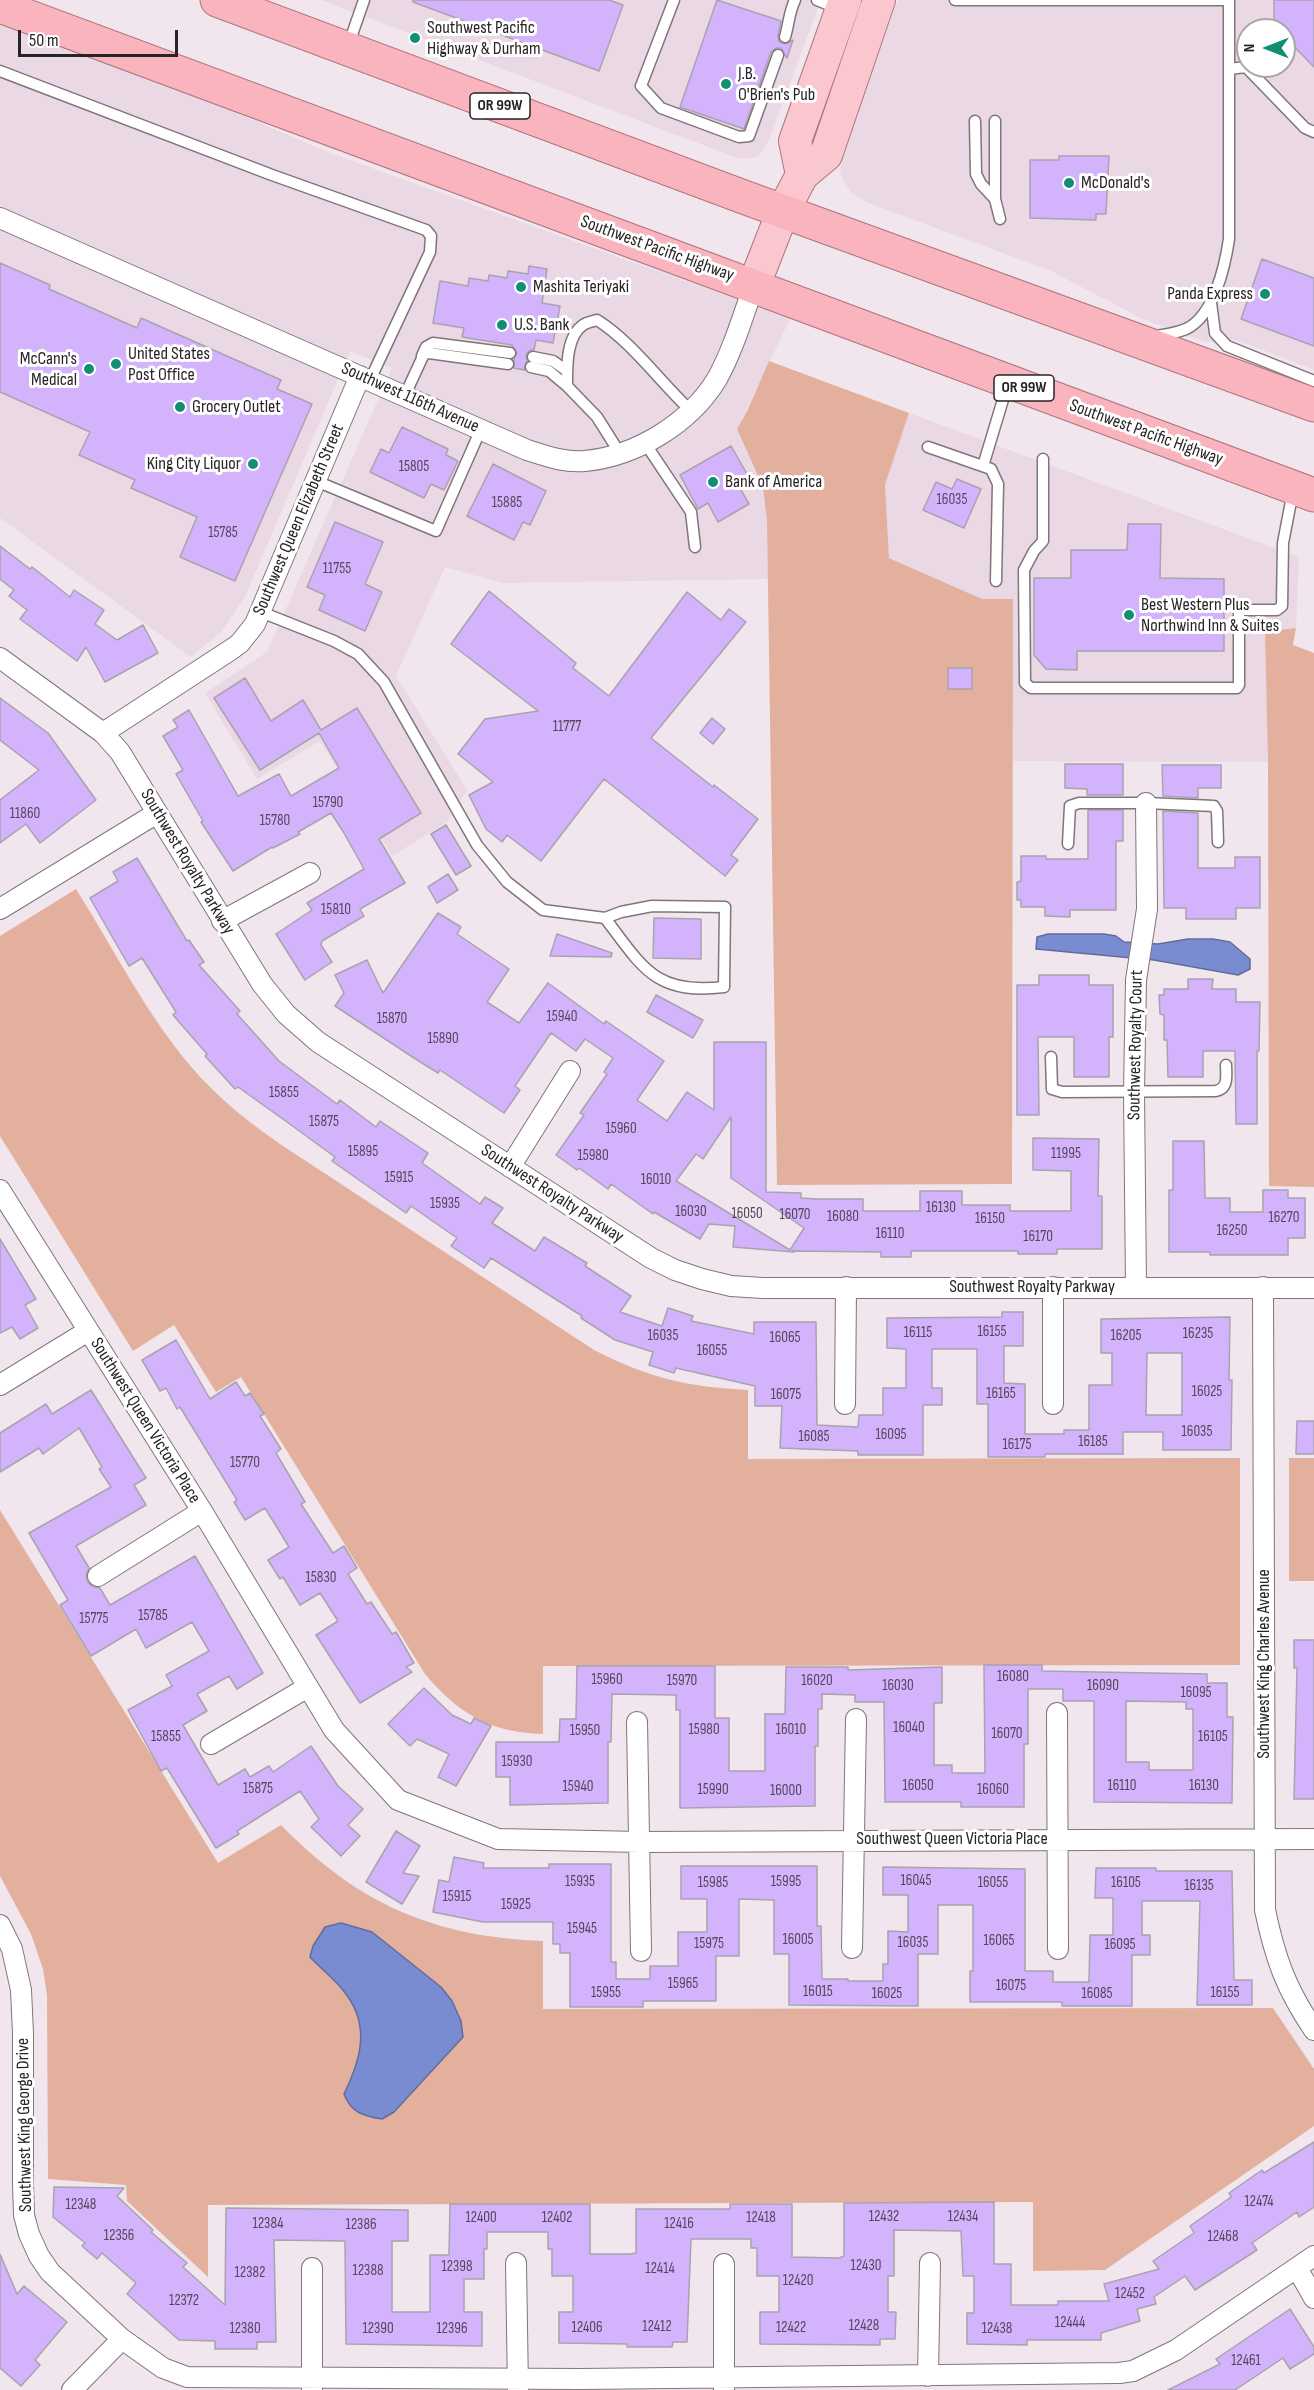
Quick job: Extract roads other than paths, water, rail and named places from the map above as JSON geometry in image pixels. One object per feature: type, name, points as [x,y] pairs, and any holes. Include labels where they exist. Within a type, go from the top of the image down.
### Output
[{"type":"highway","name":"OR 99W","points":[[217,0],[783,211],[1314,405]]},
{"type":"highway","name":"Southwest Pacific Highway","points":[[0,6],[754,285],[1304,492]]},
{"type":"main road","points":[[754,285],[783,211],[802,175],[826,155],[879,0]]},
{"type":"main road","points":[[802,175],[795,141],[835,3]]},
{"type":"street","name":"Southwest 116th Avenue","points":[[0,218],[527,450],[555,459],[585,461],[645,443],[669,429],[691,411],[716,379],[754,285]]},
{"type":"street","name":"Southwest Queen Elizabeth Street","points":[[103,733],[240,643],[255,624],[316,481],[365,378]]},
{"type":"street","name":"Southwest Royalty Parkway","points":[[0,658],[103,733],[120,752],[222,921],[262,984],[286,1014],[318,1042],[602,1228],[675,1270],[731,1286],[763,1288],[1314,1288]]},
{"type":"street","name":"Southwest Royalty Court","points":[[1136,1287],[1134,1092],[1137,962],[1145,927],[1146,802]]},
{"type":"street","points":[[0,909],[157,813]]},
{"type":"street","points":[[222,921],[310,873]]},
{"type":"street","points":[[510,1167],[570,1071]]},
{"type":"street","name":"Southwest Queen Victoria Place","points":[[0,1190],[202,1511],[334,1730],[398,1800],[498,1839],[640,1842],[1314,1839]]},
{"type":"street","points":[[845,1404],[846,1287]]},
{"type":"street","points":[[1053,1287],[1053,1404]]},
{"type":"street","name":"Southwest King Charles Avenue","points":[[1263,1287],[1265,1910],[1283,1978],[1298,2007],[1314,2030]]},
{"type":"street","name":"Southwest Queen Victoria Place","points":[[0,1385],[88,1330]]},
{"type":"street","name":"Southwest Queen Victoria Place","points":[[98,1575],[202,1511]]},
{"type":"street","points":[[211,1744],[308,1686]]},
{"type":"street","points":[[1057,1713],[1058,1949]]},
{"type":"street","points":[[852,1948],[856,1719]]},
{"type":"street","points":[[637,1722],[641,1951]]},
{"type":"street","name":"Southwest King George Drive","points":[[0,1925],[12,1949],[21,1990],[24,2215],[29,2234],[39,2256],[50,2272],[122,2339],[163,2368],[187,2377],[312,2384],[724,2383],[928,2376],[1092,2375],[1132,2371],[1176,2350],[1314,2256]]},
{"type":"street","points":[[516,2263],[518,2384]]},
{"type":"street","points":[[928,2376],[930,2263]]},
{"type":"street","points":[[724,2265],[724,2383]]},
{"type":"street","points":[[312,2268],[312,2384]]},
{"type":"street","points":[[1297,2268],[1314,2298]]},
{"type":"street","points":[[72,2390],[122,2339]]},
{"type":"lane","points":[[346,49],[364,0]]},
{"type":"lane","points":[[674,0],[641,86],[661,108],[739,136],[749,136],[778,55]]},
{"type":"lane","points":[[785,37],[790,22],[790,9],[795,0]]},
{"type":"lane","points":[[955,0],[1229,0],[1228,239],[1225,266],[1205,313],[1188,328],[1175,333],[1136,340]]},
{"type":"lane","points":[[1229,69],[1246,67],[1305,128],[1314,132]]},
{"type":"lane","points":[[0,71],[272,175],[426,230],[431,236],[430,252],[365,378]]},
{"type":"lane","points":[[975,121],[976,174],[981,184],[995,199]]},
{"type":"lane","points":[[995,121],[995,199],[1000,219]]},
{"type":"lane","points":[[1211,300],[1215,333],[1227,346],[1314,381]]},
{"type":"lane","points":[[567,386],[572,339],[583,325],[597,320],[613,330],[669,391],[691,411]]},
{"type":"lane","points":[[405,395],[426,347],[434,343],[509,359]]},
{"type":"lane","points":[[567,371],[553,361],[532,362],[549,371],[567,386],[597,417],[619,452]]},
{"type":"lane","points":[[983,466],[1008,382]]},
{"type":"lane","points":[[316,481],[436,531],[481,429]]},
{"type":"lane","points":[[645,443],[691,512],[695,547]]},
{"type":"lane","points":[[928,447],[991,469],[998,484],[996,581]]},
{"type":"lane","points":[[1043,459],[1043,541],[1034,550],[1024,570],[1025,683],[1031,687],[1237,688],[1239,686],[1239,610],[1277,610],[1281,606],[1283,543],[1304,492]]},
{"type":"lane","points":[[261,612],[334,641],[358,654],[384,682],[477,845],[507,882],[543,910],[605,918],[621,912],[652,906],[725,907],[724,987],[679,988],[656,978],[640,964],[605,918]]},
{"type":"lane","points":[[1068,844],[1068,812],[1073,804],[1146,802],[1214,806],[1217,811],[1218,842]]},
{"type":"lane","points":[[1051,1057],[1051,1083],[1052,1089],[1056,1091],[1134,1092],[1222,1089],[1226,1085],[1226,1065]]},
{"type":"water","points":[[1048,934],[1104,934],[1116,936],[1124,942],[1158,944],[1188,939],[1213,939],[1230,942],[1250,959],[1250,969],[1238,975],[1154,960],[1036,949],[1037,937]]},
{"type":"water","points":[[341,1923],[372,1932],[441,1987],[452,2001],[461,2021],[463,2037],[394,2112],[382,2119],[354,2109],[344,2094],[355,2069],[361,2031],[354,2006],[346,1994],[310,1957],[313,1946],[325,1927]]},
{"type":"place","name":"Southwest Pacific Highway & Durham","points":[[415,38]]},
{"type":"place","name":"J.B. O'Brien's Pub","points":[[726,84]]},
{"type":"place","name":"McDonald's","points":[[1069,183]]},
{"type":"place","name":"Mashita Teriyaki","points":[[521,287]]},
{"type":"place","name":"Panda Express","points":[[1265,294]]},
{"type":"place","name":"U.S. Bank","points":[[502,325]]},
{"type":"place","name":"United States Post Office","points":[[116,364]]},
{"type":"place","name":"McCann's Medical","points":[[89,369]]},
{"type":"place","name":"Grocery Outlet","points":[[180,407]]},
{"type":"place","name":"King City Liquor","points":[[253,464]]},
{"type":"place","name":"Bank of America","points":[[713,482]]},
{"type":"place","name":"Best Western Plus Northwind Inn & Suites","points":[[1129,615]]}]
